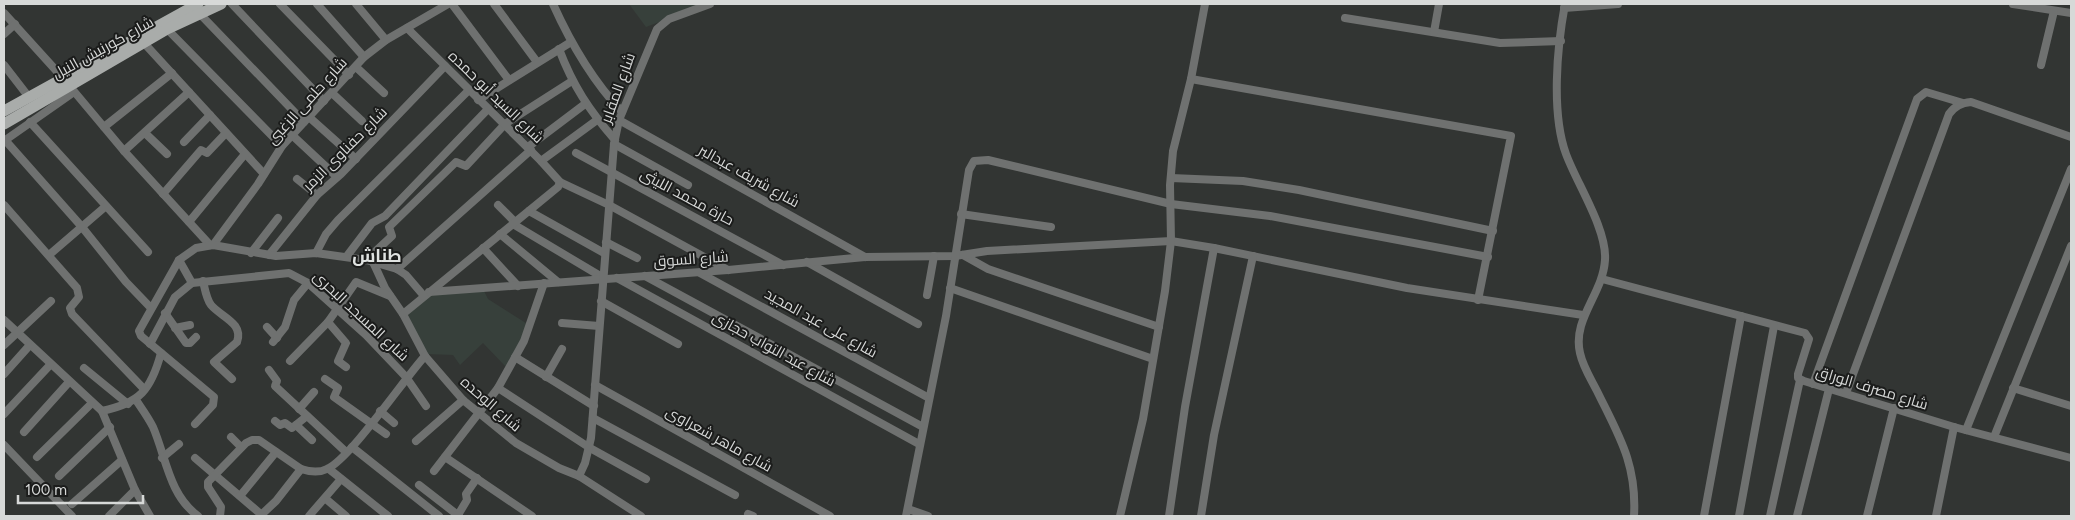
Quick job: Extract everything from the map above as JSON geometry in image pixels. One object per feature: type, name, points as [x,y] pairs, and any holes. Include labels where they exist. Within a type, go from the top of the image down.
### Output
[{"type":"main road","name":"شارع كورنيش النيل","points":[[4,124],[198,9],[221,4]]},
{"type":"main road","name":"شارع كورنيش النيل","points":[[4,111],[28,96],[68,85],[167,29],[198,9]]},
{"type":"street","points":[[232,4],[324,101]]},
{"type":"street","points":[[280,4],[348,75]]},
{"type":"street","points":[[317,4],[364,57]]},
{"type":"street","points":[[356,4],[386,40]]},
{"type":"street","points":[[450,4],[509,80]]},
{"type":"street","name":"شارع حلمى الزغبى","points":[[211,245],[264,174],[282,146],[364,57],[386,40],[450,4]]},
{"type":"street","points":[[494,4],[537,62]]},
{"type":"street","name":"شارع شريف عبدالبر","points":[[553,4],[571,42],[621,116],[866,257]]},
{"type":"street","name":"شارع المقابر","points":[[579,476],[590,448],[614,142],[621,116],[657,29],[669,19],[710,4]]},
{"type":"street","points":[[1120,516],[1143,418],[1159,327],[1171,241],[1171,178],[1174,143],[1191,79],[1206,4]]},
{"type":"street","points":[[1434,32],[1439,4]]},
{"type":"street","points":[[1618,4],[1565,6],[1557,82],[1558,126],[1566,154],[1602,234],[1605,260],[1602,279],[1594,299],[1583,315],[1579,352],[1624,448],[1634,483],[1634,516]]},
{"type":"street","points":[[2013,4],[2071,13]]},
{"type":"street","points":[[198,9],[307,120],[356,159]]},
{"type":"street","points":[[2041,65],[2054,11]]},
{"type":"street","points":[[4,13],[124,151],[211,245]]},
{"type":"street","points":[[1345,18],[1500,43],[1562,41]]},
{"type":"street","points":[[4,34],[15,24]]},
{"type":"street","name":"شارع السيد أبو حمده","points":[[406,28],[542,161],[558,185]]},
{"type":"street","points":[[167,29],[282,146]]},
{"type":"street","points":[[144,42],[264,174]]},
{"type":"street","points":[[478,100],[571,42]]},
{"type":"street","points":[[559,49],[572,81],[585,104],[614,142],[688,185]]},
{"type":"street","points":[[4,65],[28,96]]},
{"type":"street","name":"شارع حفناوى الزمر","points":[[269,255],[317,195],[356,159],[445,66]]},
{"type":"street","points":[[356,67],[384,93]]},
{"type":"street","points":[[104,127],[172,73]]},
{"type":"street","points":[[1191,79],[1508,134],[1513,139],[1478,300]]},
{"type":"street","points":[[369,261],[392,236],[389,227],[456,162],[466,166],[505,124],[572,81]]},
{"type":"street","points":[[68,85],[30,122],[4,140],[82,227],[103,256],[150,307]]},
{"type":"street","points":[[316,253],[326,234],[338,220],[469,90]]},
{"type":"street","points":[[124,151],[189,92]]},
{"type":"street","points":[[1813,384],[1917,99],[1926,92],[1964,103]]},
{"type":"street","points":[[332,93],[362,121]]},
{"type":"street","points":[[1846,393],[1949,114],[1953,108],[1971,102],[2071,137]]},
{"type":"street","points":[[397,269],[529,148],[585,104]]},
{"type":"street","points":[[347,256],[372,223],[385,216],[488,109]]},
{"type":"street","points":[[184,142],[210,115]]},
{"type":"street","points":[[542,161],[597,120]]},
{"type":"street","points":[[30,122],[148,252]]},
{"type":"street","points":[[145,133],[167,154]]},
{"type":"street","points":[[163,194],[201,150],[206,154],[226,133]]},
{"type":"street","points":[[292,135],[337,177]]},
{"type":"street","name":"حارة محمد الليثى","points":[[576,153],[784,265]]},
{"type":"street","points":[[189,222],[245,154]]},
{"type":"street","points":[[928,516],[907,512],[950,288],[959,256],[961,214],[969,170],[974,161],[978,159],[1171,204],[1270,216],[1488,257]]},
{"type":"street","points":[[1966,430],[2068,189],[2071,169]]},
{"type":"street","points":[[1171,178],[1243,181],[1299,190],[1493,231]]},
{"type":"street","points":[[297,179],[317,195]]},
{"type":"street","points":[[403,314],[558,185],[609,205],[728,270]]},
{"type":"street","points":[[4,205],[79,292],[79,297],[70,308],[72,314],[144,389]]},
{"type":"street","points":[[498,205],[514,223],[602,278]]},
{"type":"street","points":[[49,256],[106,206]]},
{"type":"street","points":[[529,211],[604,253]]},
{"type":"street","points":[[961,214],[1051,227]]},
{"type":"street","points":[[251,253],[278,218]]},
{"type":"street","points":[[500,234],[558,282]]},
{"type":"street","name":"شارع السوق","points":[[427,294],[866,257],[959,256],[1005,250],[1171,241],[1214,248],[1407,288],[1583,315]]},
{"type":"street","points":[[606,242],[637,258]]},
{"type":"street","points":[[195,424],[213,405],[214,397],[141,336],[140,327],[178,260],[196,248],[211,245],[269,255],[316,253],[347,256],[397,269],[427,294]]},
{"type":"street","points":[[483,248],[518,286]]},
{"type":"street","points":[[1169,516],[1185,407],[1214,248]]},
{"type":"street","points":[[1994,437],[2071,249]]},
{"type":"street","points":[[927,295],[934,256]]},
{"type":"street","points":[[959,256],[988,269],[1159,327]]},
{"type":"street","points":[[1202,516],[1214,435],[1253,256]]},
{"type":"street","points":[[150,344],[175,297],[192,283],[178,260]]},
{"type":"street","name":"شارع الوحده","points":[[369,261],[403,314],[425,356],[463,400],[516,443],[537,457],[579,476],[641,516]]},
{"type":"street","points":[[807,262],[918,324]]},
{"type":"street","name":"شارع على عبد المجيد","points":[[699,272],[929,398]]},
{"type":"street","name":"شارع المسجد البحرى","points":[[192,283],[289,273],[308,284],[366,335],[406,377],[426,406]]},
{"type":"street","points":[[645,276],[923,427]]},
{"type":"street","name":"شارع عبد التواب حجازى","points":[[617,278],[919,444]]},
{"type":"street","name":"شارع مصرف الوراق","points":[[1602,279],[1808,335],[1798,374],[1800,380],[1966,430],[2071,458]]},
{"type":"street","points":[[203,282],[210,303],[235,326],[237,342],[214,362],[232,379]]},
{"type":"street","points":[[290,361],[328,322],[356,282],[390,296]]},
{"type":"street","points":[[434,471],[498,388],[531,323],[544,283]]},
{"type":"street","points":[[267,327],[275,340],[288,321],[294,300],[308,284]]},
{"type":"street","points":[[950,288],[1153,359]]},
{"type":"street","points":[[4,345],[51,301]]},
{"type":"street","points":[[601,302],[678,344]]},
{"type":"street","points":[[165,313],[186,343],[196,337]]},
{"type":"street","points":[[1704,516],[1741,316]]},
{"type":"street","points":[[4,320],[29,346],[102,411],[135,490],[150,516]]},
{"type":"street","points":[[235,326],[243,321]]},
{"type":"street","points":[[328,322],[346,341],[345,356],[338,362],[346,367]]},
{"type":"street","points":[[562,323],[599,326]]},
{"type":"street","points":[[175,328],[190,325]]},
{"type":"street","points":[[1739,516],[1774,326]]},
{"type":"street","points":[[4,374],[29,346]]},
{"type":"street","points":[[546,377],[562,349]]},
{"type":"street","points":[[102,411],[136,400],[156,370],[161,353]]},
{"type":"street","points":[[220,516],[221,507],[208,484],[214,473],[241,447],[252,440],[259,440],[301,469],[315,472],[329,468],[371,424],[406,377],[425,356]]},
{"type":"street","points":[[515,357],[594,406]]},
{"type":"street","points":[[4,414],[50,365]]},
{"type":"street","points":[[84,368],[128,404]]},
{"type":"street","points":[[270,370],[277,381],[275,386],[307,416],[439,516]]},
{"type":"street","points":[[326,379],[338,388],[334,398],[386,434]]},
{"type":"street","points":[[1770,516],[1800,380]]},
{"type":"street","points":[[24,432],[69,382]]},
{"type":"street","name":"شارع ماهر شعراوى","points":[[595,385],[830,516]]},
{"type":"street","points":[[498,388],[590,448],[646,479]]},
{"type":"street","points":[[2013,388],[2071,406]]},
{"type":"street","points":[[1797,516],[1829,389]]},
{"type":"street","points":[[300,409],[314,392]]},
{"type":"street","points":[[136,400],[153,428],[162,458],[182,498],[198,516]]},
{"type":"street","points":[[416,441],[463,400]]},
{"type":"street","points":[[37,457],[92,403]]},
{"type":"street","points":[[1867,516],[1894,408]]},
{"type":"street","points":[[380,411],[394,423]]},
{"type":"street","points":[[275,420],[280,425],[284,423],[292,428],[307,416]]},
{"type":"street","points":[[593,418],[735,495]]},
{"type":"street","points":[[296,425],[312,440]]},
{"type":"street","points":[[1936,516],[1954,426]]},
{"type":"street","points":[[60,476],[110,427]]},
{"type":"street","points":[[231,437],[241,447]]},
{"type":"street","points":[[162,458],[179,444]]},
{"type":"street","points":[[4,445],[72,516]]},
{"type":"street","points":[[240,496],[276,452]]},
{"type":"street","points":[[196,458],[261,516],[281,496],[301,469]]},
{"type":"street","points":[[445,458],[532,516]]},
{"type":"street","points":[[72,504],[122,460]]},
{"type":"street","points":[[329,468],[388,516]]},
{"type":"street","points":[[419,485],[458,516],[467,500],[466,494],[477,478]]},
{"type":"street","points":[[309,516],[326,499],[341,479]]},
{"type":"street","points":[[109,516],[135,490]]},
{"type":"street","points":[[326,499],[346,516]]},
{"type":"shaded area","points":[[629,4],[707,4],[646,27]]},
{"type":"shaded area","points":[[484,291],[488,299],[529,325],[506,367],[483,343],[460,365],[453,355],[426,354],[408,315],[429,295]]},
{"type":"district","name":"طناش","points":[[377,256]]}]
